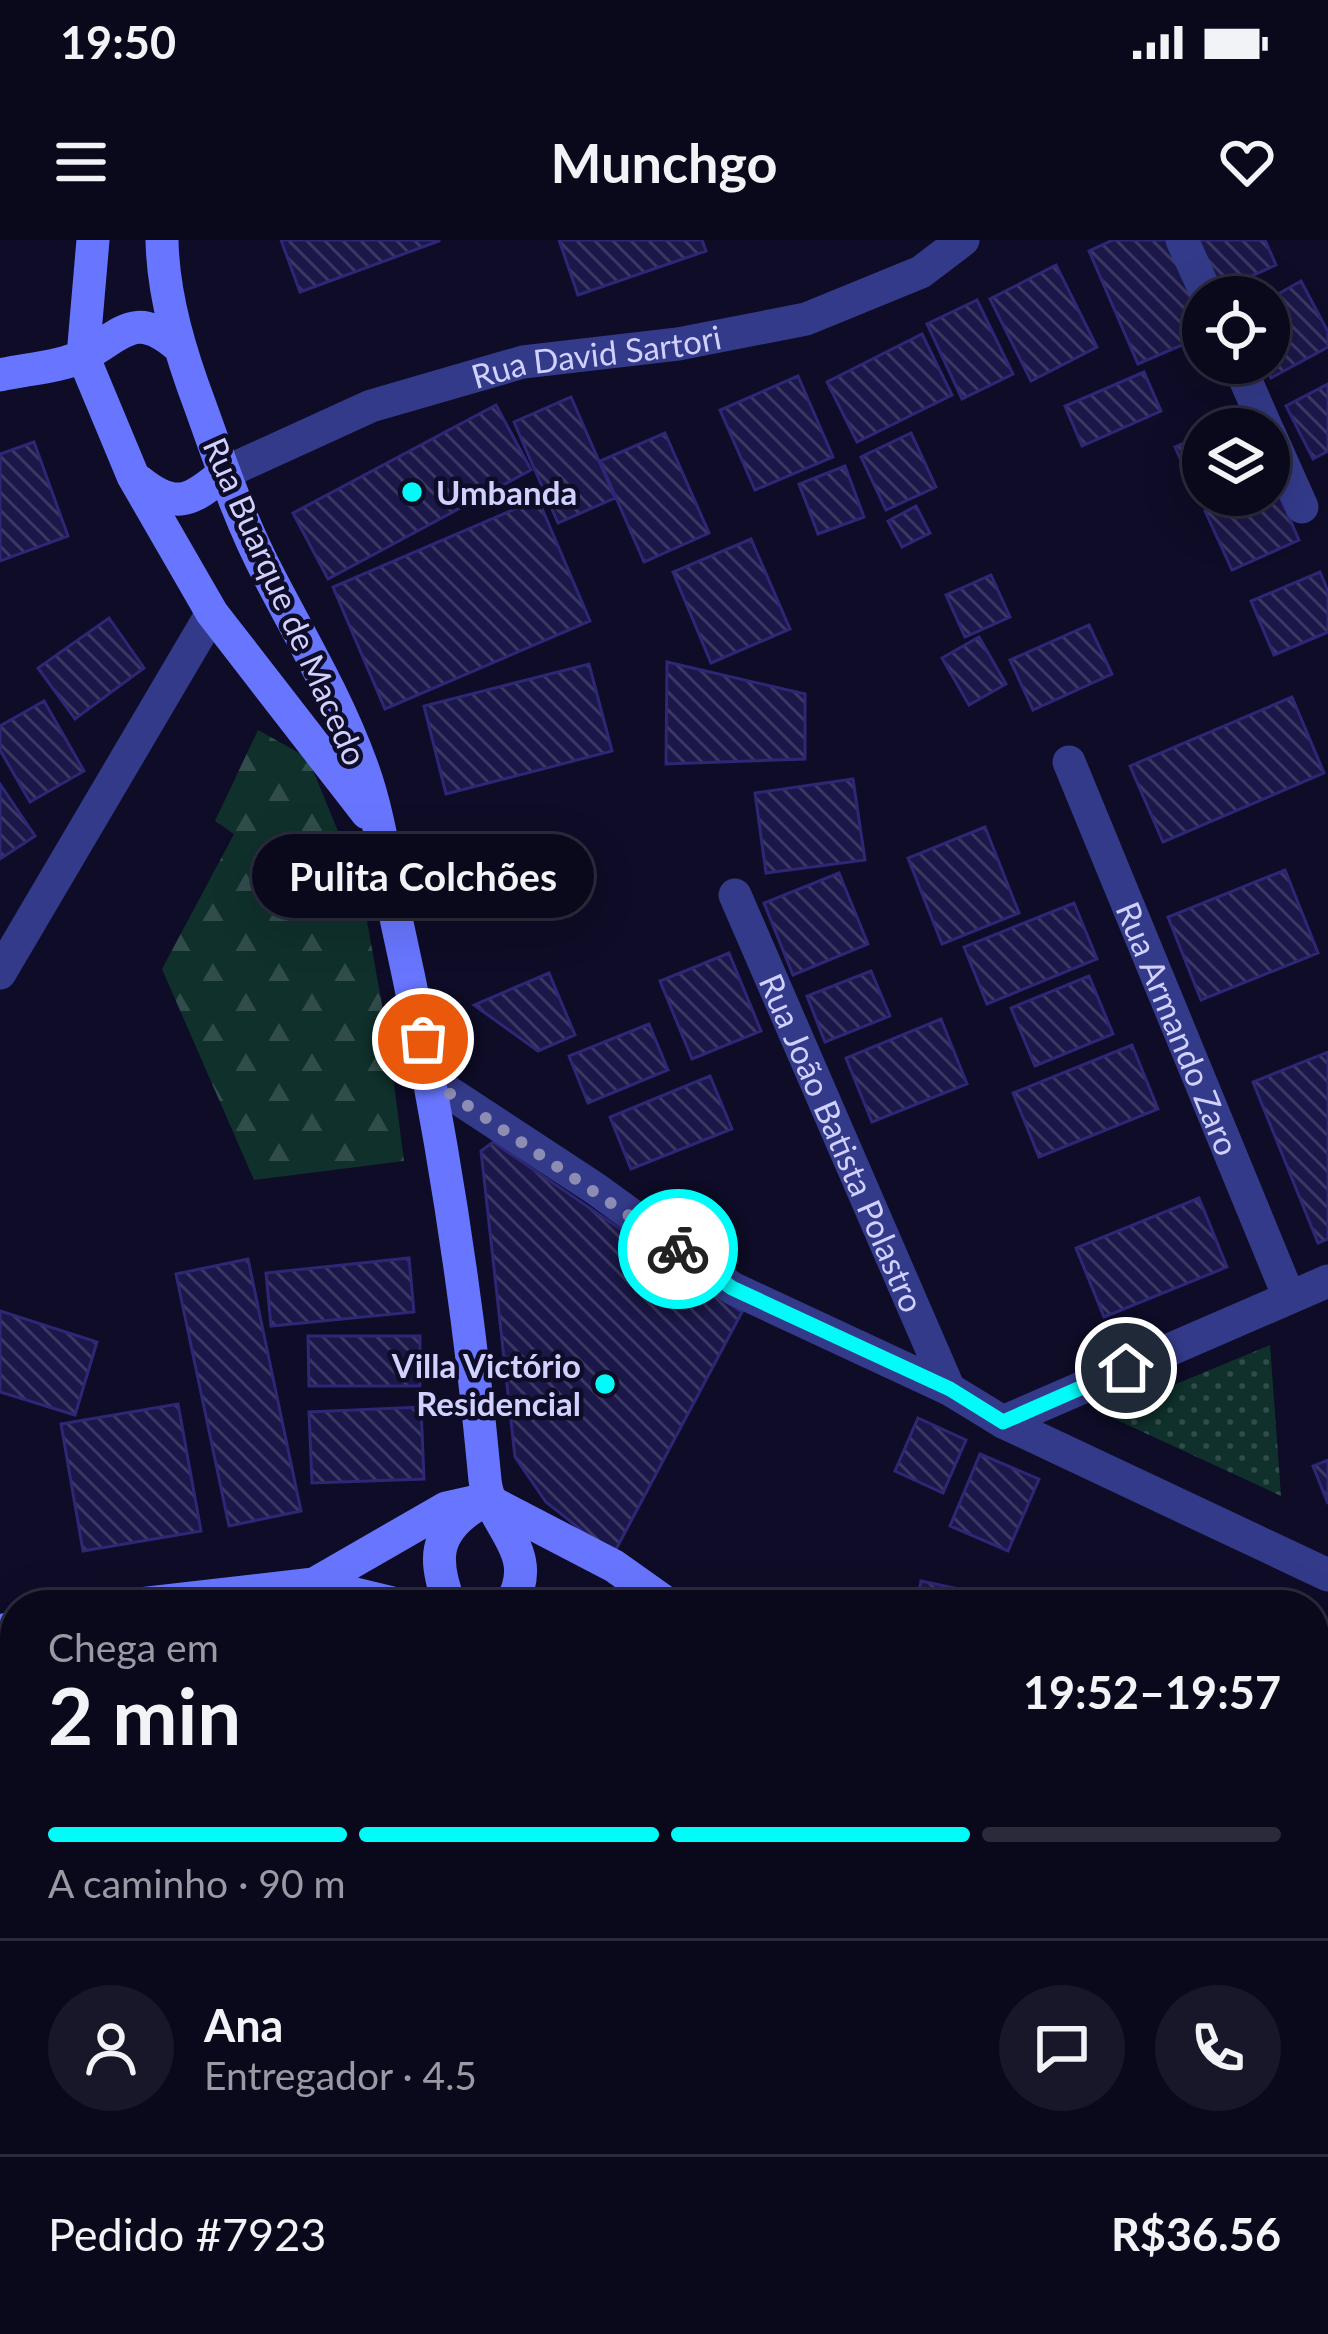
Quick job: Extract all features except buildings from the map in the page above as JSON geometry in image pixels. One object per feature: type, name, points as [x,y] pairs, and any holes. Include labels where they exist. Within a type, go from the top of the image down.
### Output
[{"type":"main road","name":"Rua Buarque de Macedo","points":[[93,240],[83,356],[133,476],[212,613],[375,824]]},
{"type":"main road","name":"Rua Buarque de Macedo","points":[[162,240],[178,346],[224,472],[266,572],[363,768],[433,1082],[478,1404],[486,1499],[514,1541],[520,1564],[517,1590]]},
{"type":"main road","points":[[0,375],[83,356],[111,335],[130,328],[165,335],[178,346]]},
{"type":"main road","points":[[133,476],[161,499],[178,501],[209,487],[224,472]]},
{"type":"main road","points":[[444,1590],[439,1555],[443,1535],[454,1519],[486,1499]]},
{"type":"main road","points":[[324,1590],[446,1508],[486,1499],[614,1566],[648,1590]]},
{"type":"street","name":"Rua David Sartori","points":[[224,472],[370,406],[523,362],[678,344],[806,319],[921,272],[963,240]]},
{"type":"street","points":[[1183,240],[1199,276]]},
{"type":"street","points":[[1290,480],[1302,507]]},
{"type":"street","points":[[0,973],[212,613]]},
{"type":"street","name":"Rua Armando Zaro","points":[[1069,761],[1289,1297]]},
{"type":"street","name":"Rua João Batista Polastro","points":[[735,895],[950,1389]]},
{"type":"street","points":[[433,1082],[596,1189],[732,1288],[1328,1575]]},
{"type":"street","points":[[1003,1422],[1328,1281]]},
{"type":"green space","points":[[258,730],[308,758],[342,841],[365,910],[404,1161],[254,1180],[162,969],[234,834],[215,821]]},
{"type":"green space","points":[[1270,1345],[1281,1496],[1104,1414]]},
{"type":"way so far","points":[[423,1039],[433,1082],[678,1249]]},
{"type":"place","name":"Umbanda","points":[[412,492]]},
{"type":"place","name":"Pulita Colchões","points":[[423,1039]]},
{"type":"place","name":"Villa Victório Residencial","points":[[605,1384]]},
{"type":"route","points":[[678,1249],[732,1288],[950,1389],[1003,1422],[1126,1368]]}]
